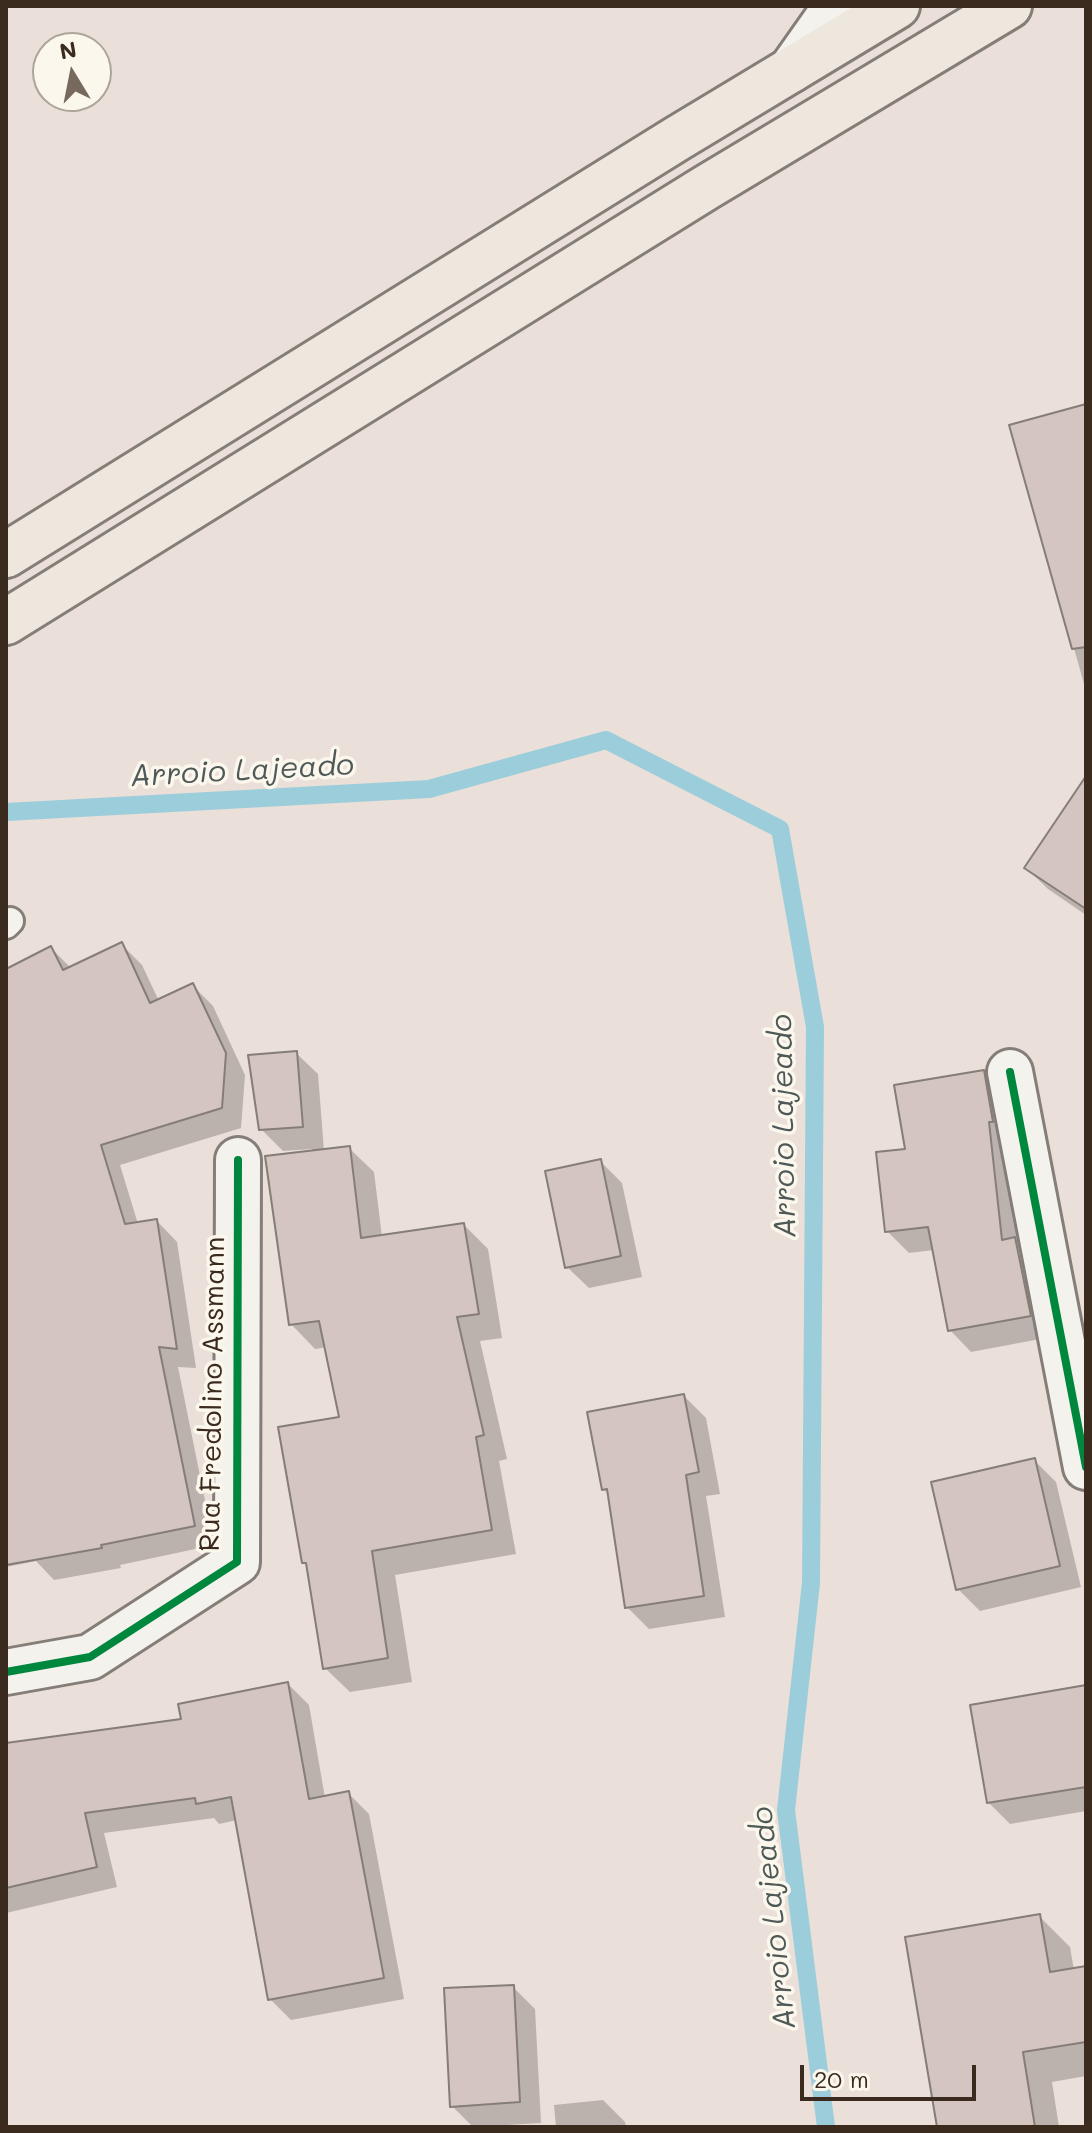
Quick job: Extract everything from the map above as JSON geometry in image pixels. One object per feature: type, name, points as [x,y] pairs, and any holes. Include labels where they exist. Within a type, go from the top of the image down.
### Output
[{"type":"highway","points":[[6,555],[897,6]]},
{"type":"highway","points":[[6,622],[707,187],[1009,6]]},
{"type":"street","points":[[791,70],[836,6]]},
{"type":"street","points":[[1010,1072],[1086,1467]]},
{"type":"street","name":"Rua Fredolino Assmann","points":[[6,1672],[90,1657],[237,1562],[238,1160]]},
{"type":"building","points":[[1086,404],[1086,647],[1072,649],[1009,425]]},
{"type":"building","points":[[1086,776],[1086,909],[1024,868]]},
{"type":"building","points":[[122,942],[150,1003],[193,983],[226,1053],[222,1108],[101,1145],[125,1224],[157,1219],[177,1349],[159,1347],[195,1526],[101,1545],[102,1548],[6,1565],[6,969],[51,946],[63,970]]},
{"type":"building","points":[[297,1051],[303,1127],[259,1130],[248,1055]]},
{"type":"building","points":[[984,1070],[993,1122],[989,1122],[1002,1240],[1015,1237],[1031,1316],[948,1331],[928,1227],[885,1232],[876,1152],[905,1149],[894,1085]]},
{"type":"building","points":[[350,1146],[361,1238],[464,1223],[479,1314],[457,1317],[484,1435],[476,1437],[492,1530],[372,1551],[388,1658],[323,1669],[306,1563],[302,1563],[278,1427],[339,1417],[319,1321],[289,1325],[265,1156]]},
{"type":"building","points":[[601,1159],[621,1256],[565,1268],[545,1171]]},
{"type":"building","points":[[684,1394],[699,1472],[686,1475],[704,1596],[625,1608],[607,1489],[602,1490],[587,1412]]},
{"type":"building","points":[[1035,1458],[1060,1566],[956,1590],[931,1482]]},
{"type":"building","points":[[288,1682],[309,1799],[349,1791],[384,1978],[268,2000],[231,1797],[196,1804],[195,1798],[85,1813],[97,1867],[6,1888],[6,1743],[181,1719],[178,1704]]},
{"type":"building","points":[[1086,1685],[1086,1787],[987,1803],[970,1705]]},
{"type":"building","points":[[1040,1914],[1050,1972],[1086,1966],[1086,2042],[1023,2052],[1035,2127],[937,2127],[905,1937]]},
{"type":"building","points":[[514,1985],[520,2102],[450,2107],[444,1988]]},
{"type":"waterway","name":"Arroio Lajeado","points":[[6,812],[429,789],[606,740],[780,829],[815,1027],[811,1583],[786,1810],[826,2127]]},
{"type":"cycle path","points":[[1010,1072],[1086,1467]]},
{"type":"cycle path","points":[[6,1672],[90,1657],[237,1562],[238,1160]]}]
